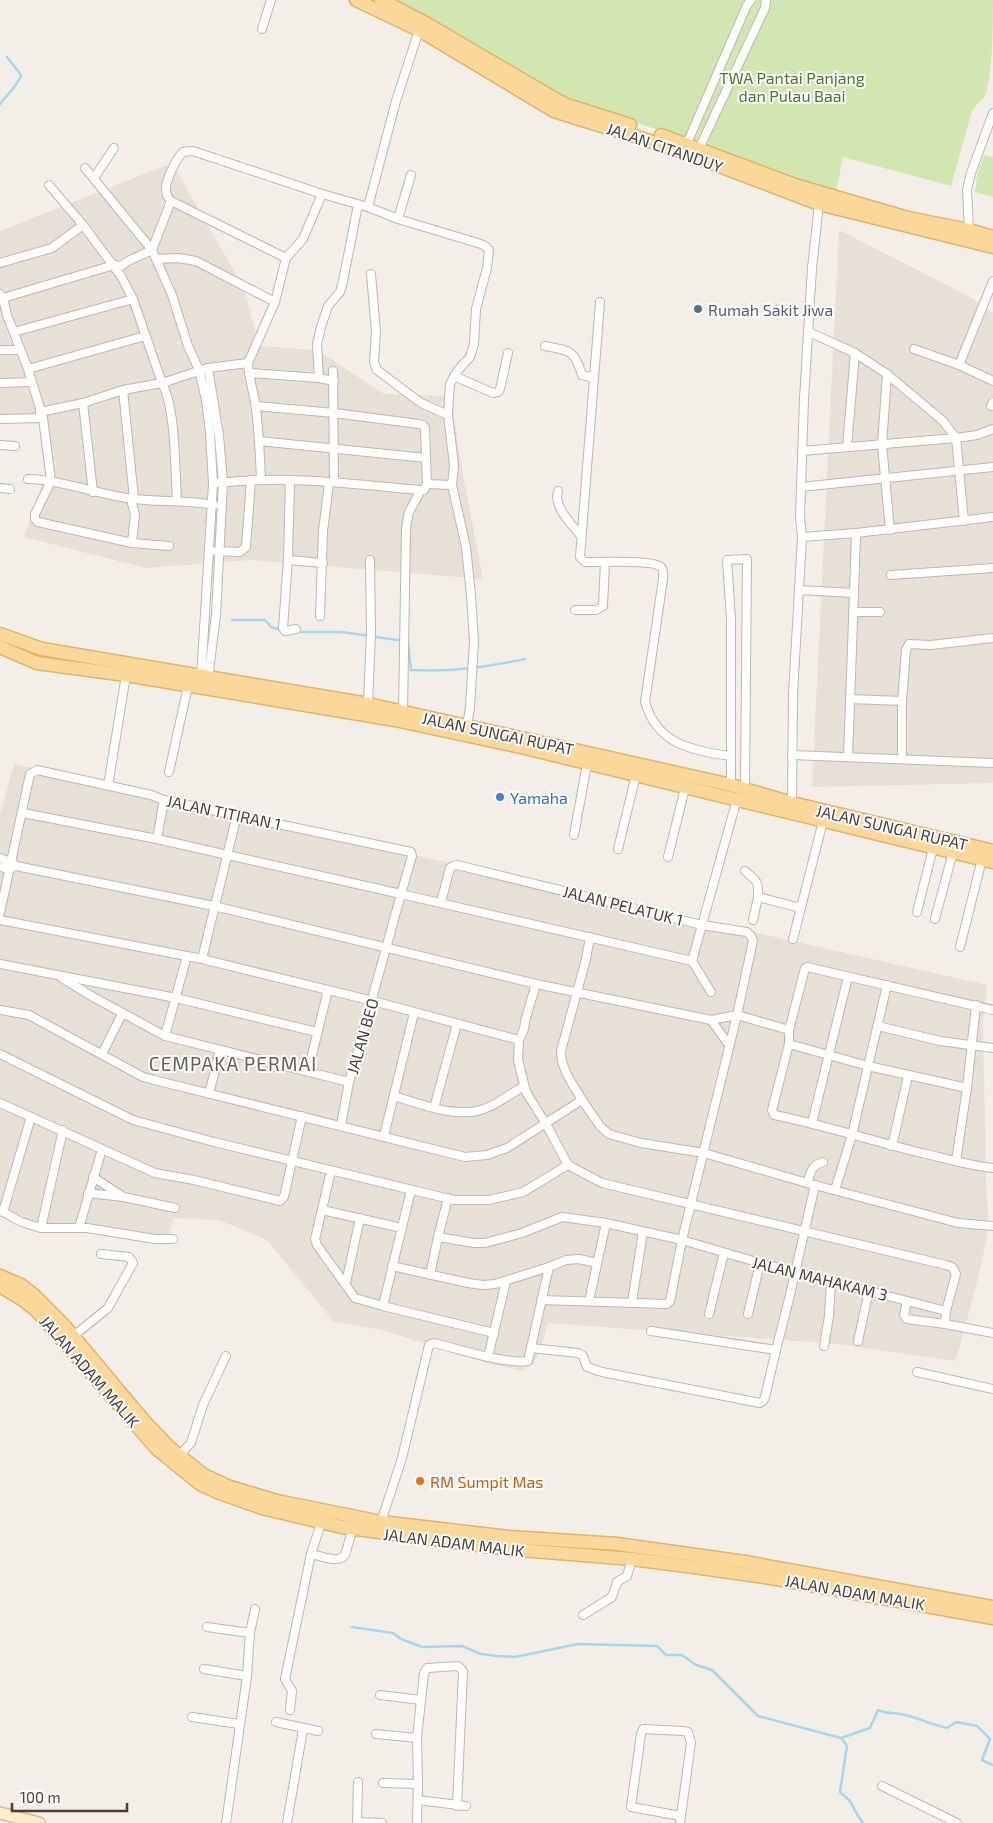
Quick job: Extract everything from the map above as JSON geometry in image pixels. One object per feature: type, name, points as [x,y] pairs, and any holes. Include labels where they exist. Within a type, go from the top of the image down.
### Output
[{"type":"main road","name":"JALAN CITANDUY","points":[[356,0],[421,25]]},
{"type":"main road","name":"JALAN CITANDUY","points":[[381,0],[421,25],[567,105],[685,148],[795,185],[908,218],[969,230],[993,237]]},
{"type":"main road","name":"JALAN CITANDUY","points":[[697,152],[819,204],[993,247]]},
{"type":"main road","name":"JALAN SUNGAI RUPAT","points":[[0,635],[42,650],[395,720],[520,747],[823,821],[866,826],[993,851]]},
{"type":"main road","name":"JALAN SUNGAI RUPAT","points":[[0,647],[36,663],[368,704],[745,788],[933,848],[988,860]]},
{"type":"main road","name":"JALAN ADAM MALIK","points":[[0,1276],[21,1285],[35,1296],[157,1449],[200,1484],[262,1508],[508,1543],[563,1555],[632,1559],[771,1578],[993,1618]]},
{"type":"main road","name":"JALAN ADAM MALIK","points":[[0,1286],[36,1310],[70,1340],[178,1456],[204,1474],[230,1487],[323,1516],[353,1528],[374,1525]]},
{"type":"main road","name":"JALAN ADAM MALIK","points":[[508,1543],[617,1544],[745,1562],[993,1606]]},
{"type":"street","points":[[262,29],[272,0]]},
{"type":"street","points":[[685,148],[747,5],[751,0]]},
{"type":"street","points":[[697,152],[765,8],[766,0]]},
{"type":"street","points":[[368,207],[396,101],[421,25]]},
{"type":"street","points":[[969,230],[967,190],[971,173],[989,136],[993,112]]},
{"type":"street","points":[[94,178],[114,148]]},
{"type":"street","points":[[286,258],[171,201],[166,191],[166,186],[180,154],[193,151],[322,194],[368,207],[398,219],[481,244],[489,250],[487,268],[476,309],[474,344],[470,357],[454,376],[450,384],[448,415],[454,466],[452,485],[470,574],[474,641],[467,726]]},
{"type":"street","points":[[85,168],[152,250],[172,295],[188,346],[199,370],[207,408],[213,484],[201,683]]},
{"type":"street","points":[[398,219],[411,175]]},
{"type":"street","points":[[49,185],[114,265],[132,299],[167,393],[171,418],[177,500]]},
{"type":"street","points":[[260,480],[256,406],[248,363],[275,302],[286,258],[303,239],[322,194]]},
{"type":"street","points":[[169,546],[132,543],[37,520],[35,514],[51,481],[42,415],[14,332],[4,315],[2,296],[114,265],[121,266],[152,250],[171,201]]},
{"type":"street","points":[[792,803],[792,755],[802,537],[802,451],[807,343],[819,204]]},
{"type":"street","points":[[319,378],[317,344],[328,306],[340,292],[358,205]]},
{"type":"street","points":[[0,264],[52,248],[83,225]]},
{"type":"street","points":[[157,259],[178,258],[196,261],[275,302]]},
{"type":"street","points":[[371,274],[376,332],[374,362],[378,370],[422,403],[448,415]]},
{"type":"street","points":[[959,365],[993,281]]},
{"type":"street","points":[[14,332],[132,299]]},
{"type":"street","points":[[600,302],[580,535],[579,553],[581,560],[585,562],[656,564],[661,567],[664,572],[645,702],[649,716],[658,729],[682,745],[693,750],[730,756]]},
{"type":"street","points":[[809,332],[855,353],[887,374],[943,422],[956,438],[964,521]]},
{"type":"street","points":[[28,370],[145,336]]},
{"type":"street","points":[[545,346],[571,353],[576,357],[582,375],[594,378]]},
{"type":"street","points":[[914,349],[959,365],[993,381]]},
{"type":"street","points":[[0,350],[20,350]]},
{"type":"street","points":[[454,376],[493,393],[498,392],[508,353]]},
{"type":"street","points":[[847,447],[855,353]]},
{"type":"street","points":[[0,419],[42,415],[124,390],[162,383],[199,370],[248,363]]},
{"type":"street","points":[[170,772],[201,683],[216,615],[222,483],[219,436],[208,368]]},
{"type":"street","points":[[320,616],[323,531],[331,482],[333,448],[334,371]]},
{"type":"street","points":[[249,373],[319,378],[334,381]]},
{"type":"street","points":[[887,374],[882,445],[890,530]]},
{"type":"street","points":[[0,383],[31,382]]},
{"type":"street","points":[[124,390],[134,499],[132,503],[135,515],[132,543]]},
{"type":"street","points":[[83,403],[93,492]]},
{"type":"street","points":[[213,484],[251,480],[290,480],[420,490],[424,490],[427,484],[425,428],[423,424],[256,406]]},
{"type":"street","points":[[802,451],[956,438],[977,435],[993,429]]},
{"type":"street","points":[[259,441],[426,458]]},
{"type":"street","points":[[0,445],[15,446]]},
{"type":"street","points":[[801,486],[959,472],[993,467]]},
{"type":"street","points":[[28,479],[51,481],[93,492],[134,499],[177,500],[221,507]]},
{"type":"street","points":[[209,551],[240,552],[246,548],[251,480]]},
{"type":"street","points":[[290,480],[288,560],[283,628],[285,631],[296,629]]},
{"type":"street","points":[[427,484],[452,485]]},
{"type":"street","points":[[0,488],[10,489]]},
{"type":"street","points":[[403,712],[406,528],[408,512],[420,490]]},
{"type":"street","points":[[558,491],[556,501],[559,507],[580,535]]},
{"type":"street","points":[[802,537],[890,530],[993,517]]},
{"type":"street","points":[[848,757],[856,533]]},
{"type":"street","points":[[731,785],[732,701],[727,560],[747,559],[745,788]]},
{"type":"street","points":[[288,560],[323,563]]},
{"type":"street","points":[[368,704],[371,632],[370,560]]},
{"type":"street","points":[[576,610],[596,610],[603,606],[605,562]]},
{"type":"street","points":[[891,575],[993,568]]},
{"type":"street","points":[[799,590],[854,593]]},
{"type":"street","points":[[853,612],[880,612]]},
{"type":"street","points":[[730,619],[747,618]]},
{"type":"street","points":[[902,758],[902,700],[906,650],[909,644],[931,645],[993,638]]},
{"type":"street","points":[[108,786],[126,675]]},
{"type":"street","points":[[850,699],[902,700]]},
{"type":"street","points":[[792,755],[993,762]]},
{"type":"street","points":[[574,835],[587,764]]},
{"type":"street","name":"JALAN TITIRAN 1","points":[[22,813],[30,774],[37,770],[164,800],[411,852]]},
{"type":"street","points":[[618,849],[636,775]]},
{"type":"street","points":[[668,857],[685,788]]},
{"type":"street","points":[[692,961],[737,799]]},
{"type":"street","points":[[157,839],[164,800]]},
{"type":"street","points":[[0,913],[12,866],[22,813],[227,854],[692,961],[711,992]]},
{"type":"street","points":[[202,959],[237,815]]},
{"type":"street","points":[[793,939],[823,821]]},
{"type":"street","points":[[917,912],[933,848]]},
{"type":"street","name":"JALAN BEO","points":[[341,1125],[349,1082],[373,1001],[412,856],[411,852]]},
{"type":"street","points":[[935,919],[953,852]]},
{"type":"street","points":[[0,858],[12,866]]},
{"type":"street","points":[[960,947],[988,860]]},
{"type":"street","name":"JALAN PELATUK 1","points":[[441,902],[450,868],[457,865],[702,925],[747,932],[751,936],[753,941],[737,1015],[682,1240]]},
{"type":"street","points":[[0,867],[12,866],[214,906],[576,993],[711,1020],[737,1015],[789,1030]]},
{"type":"street","points":[[745,871],[758,881],[759,886],[753,920]]},
{"type":"street","points":[[758,898],[801,908]]},
{"type":"street","points":[[0,920],[202,959],[373,1001],[519,1040]]},
{"type":"street","points":[[590,937],[586,959],[561,1051],[561,1060],[565,1071],[582,1100],[600,1126],[609,1134],[641,1143],[704,1153],[958,1223],[993,1226]]},
{"type":"street","points":[[165,1036],[187,956]]},
{"type":"street","points":[[0,964],[176,998],[317,1032]]},
{"type":"street","points":[[993,1010],[806,967],[789,1030],[789,1044],[772,1112],[774,1115],[812,1123],[892,1146],[977,1167],[993,1168]]},
{"type":"street","points":[[58,976],[122,1014],[165,1036],[349,1082]]},
{"type":"street","points":[[812,1123],[848,977]]},
{"type":"street","points":[[536,984],[524,1029],[519,1040],[518,1060],[526,1092],[546,1124],[568,1166],[602,1183],[952,1267],[956,1274],[946,1311],[945,1324]]},
{"type":"street","points":[[836,1190],[852,1135],[887,985]]},
{"type":"street","points":[[308,1072],[328,990]]},
{"type":"street","points":[[956,1161],[967,1088],[976,1005]]},
{"type":"street","points":[[0,1010],[29,1016],[143,1077],[465,1156],[487,1155],[507,1148],[582,1100]]},
{"type":"street","points":[[384,1136],[414,1013]]},
{"type":"street","points":[[102,1054],[122,1014]]},
{"type":"street","points":[[711,1020],[729,1045]]},
{"type":"street","points":[[434,1108],[457,1024]]},
{"type":"street","points":[[878,1026],[940,1041],[993,1048],[993,1043]]},
{"type":"street","points":[[789,1044],[908,1076],[967,1088]]},
{"type":"street","points":[[209,1094],[220,1050]]},
{"type":"street","points":[[0,1054],[133,1120],[331,1171],[448,1198],[488,1200],[523,1192],[568,1166]]},
{"type":"street","points":[[892,1146],[908,1076]]},
{"type":"street","points":[[394,1096],[434,1108],[468,1113],[485,1108],[524,1086]]},
{"type":"street","points":[[0,1103],[64,1130],[155,1173],[194,1180],[280,1201],[284,1197],[302,1116]]},
{"type":"street","points":[[31,1117],[2,1211],[21,1222],[41,1228],[79,1228],[155,1239],[173,1238]]},
{"type":"street","points":[[41,1228],[64,1130]]},
{"type":"street","points":[[79,1228],[102,1149]]},
{"type":"street","points":[[531,1348],[578,1354],[583,1356],[587,1367],[602,1372],[760,1404],[765,1397],[794,1271],[805,1232],[812,1167],[823,1162]]},
{"type":"street","points":[[331,1171],[315,1239],[317,1245],[355,1298],[494,1333]]},
{"type":"street","points":[[93,1177],[124,1197]]},
{"type":"street","points":[[383,1306],[411,1190]]},
{"type":"street","points":[[88,1193],[124,1197],[175,1208]]},
{"type":"street","points":[[430,1275],[448,1198]]},
{"type":"street","points":[[322,1210],[402,1228]]},
{"type":"street","name":"JALAN MAHAKAM 3","points":[[438,1237],[485,1243],[522,1233],[562,1217],[606,1223],[682,1240],[760,1263],[946,1311]]},
{"type":"street","points":[[346,1283],[360,1218]]},
{"type":"street","points":[[589,1301],[606,1223]]},
{"type":"street","points":[[632,1302],[643,1232]]},
{"type":"street","points":[[541,1300],[667,1304],[670,1301],[682,1240]]},
{"type":"street","points":[[709,1314],[724,1253]]},
{"type":"street","points":[[70,1340],[108,1308],[133,1263],[129,1257],[101,1254]]},
{"type":"street","points":[[392,1266],[483,1285],[506,1281],[566,1260],[579,1259],[596,1263]]},
{"type":"street","points":[[748,1314],[760,1263]]},
{"type":"street","points":[[374,1525],[402,1458],[429,1345],[434,1343],[488,1357],[526,1362],[529,1359],[549,1267]]},
{"type":"street","points":[[488,1357],[506,1281]]},
{"type":"street","points":[[824,1346],[829,1316],[831,1281]]},
{"type":"street","points":[[858,1342],[869,1290]]},
{"type":"street","points":[[907,1301],[904,1315],[907,1319],[993,1333]]},
{"type":"street","points":[[651,1331],[776,1350]]},
{"type":"street","points":[[178,1456],[191,1443],[203,1405],[226,1356]]},
{"type":"street","points":[[917,1372],[993,1389]]},
{"type":"street","points":[[290,1710],[292,1690],[285,1679],[294,1630],[323,1516]]},
{"type":"street","points":[[312,1554],[338,1560],[342,1559],[353,1528]]},
{"type":"street","points":[[583,1615],[612,1597],[617,1582],[627,1576],[632,1559]]},
{"type":"street","points":[[226,1823],[247,1676],[250,1633],[255,1609]]},
{"type":"street","points":[[208,1628],[250,1633]]},
{"type":"street","points":[[417,1823],[417,1738],[425,1669],[458,1666],[463,1671],[458,1806]]},
{"type":"street","points":[[204,1669],[247,1676]]},
{"type":"street","points":[[380,1695],[421,1700]]},
{"type":"street","points":[[192,1717],[240,1724]]},
{"type":"street","points":[[276,1722],[318,1731]]},
{"type":"street","points":[[288,1823],[303,1729]]},
{"type":"street","points":[[644,1729],[684,1731],[688,1732],[690,1737],[691,1743],[680,1820],[631,1807],[641,1734],[644,1729]]},
{"type":"street","points":[[376,1734],[417,1738]]},
{"type":"street","points":[[358,1782],[357,1822],[382,1823]]},
{"type":"street","points":[[383,1783],[418,1784]]},
{"type":"street","points":[[882,1786],[958,1823]]},
{"type":"street","points":[[418,1800],[466,1806]]},
{"type":"street","points":[[2,1816],[39,1823]]},
{"type":"shaded area","points":[[172,163],[244,288],[259,346],[317,350],[384,394],[451,396],[460,459],[483,579],[251,560],[146,568],[24,537],[47,470],[41,422],[0,422],[0,231]]},
{"type":"shaded area","points":[[839,230],[970,297],[993,313],[993,783],[812,787]]},
{"type":"shaded area","points":[[14,764],[987,985],[983,1023],[986,1182],[989,1226],[981,1266],[955,1361],[836,1344],[548,1323],[539,1354],[532,1365],[521,1371],[490,1364],[382,1330],[334,1322],[267,1240],[219,1220],[174,1218],[167,1240],[39,1223],[0,1211],[0,815]]},
{"type":"green space","name":"TWA Pantai Panjang dan Pulau Baai","points":[[396,0],[993,0],[990,76],[985,96],[971,114],[951,186],[843,157],[836,192],[566,98]]},
{"type":"green space","points":[[984,155],[993,157],[993,197],[975,192],[977,175]]},
{"type":"waterway","points":[[0,104],[15,86],[21,75],[7,57]]},
{"type":"waterway","points":[[232,620],[265,620],[271,627],[282,630]]},
{"type":"waterway","points":[[295,632],[342,632],[404,641]]},
{"type":"waterway","points":[[408,643],[411,670],[469,668],[525,659]]},
{"type":"waterway","points":[[352,1627],[393,1633],[401,1639],[422,1647],[462,1646],[481,1654],[498,1656],[515,1657],[578,1644],[657,1646],[666,1655],[682,1655],[696,1665],[712,1670],[758,1716],[841,1738],[847,1746],[840,1792],[850,1801],[863,1823]]},
{"type":"waterway","points":[[841,1738],[870,1728],[878,1710],[910,1716],[947,1728],[956,1722],[977,1726],[990,1739],[982,1760],[993,1765]]},
{"type":"place","name":"Rumah Sakit Jiwa","points":[[698,309]]},
{"type":"place","name":"Yamaha","points":[[500,797]]},
{"type":"place","name":"RM Sumpit Mas","points":[[420,1481]]},
{"type":"district","name":"CEMPAKA PERMAI","points":[[233,1063]]}]
